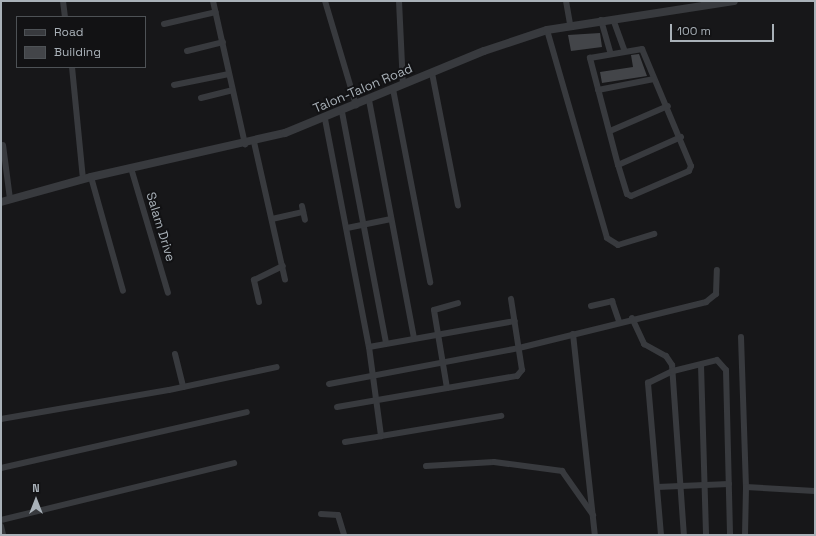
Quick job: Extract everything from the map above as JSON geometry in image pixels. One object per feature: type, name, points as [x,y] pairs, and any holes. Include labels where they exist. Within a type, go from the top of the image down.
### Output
[{"type":"street","points":[[63,1],[66,16]]},
{"type":"street","points":[[213,1],[245,144]]},
{"type":"street","points":[[325,1],[356,105]]},
{"type":"street","points":[[399,1],[403,85]]},
{"type":"street","points":[[566,1],[570,24]]},
{"type":"street","name":"Talon-Talon Road","points":[[1,202],[87,178],[254,142],[325,119],[432,73],[547,30],[570,24],[734,1]]},
{"type":"street","points":[[164,24],[216,12]]},
{"type":"street","points":[[613,18],[624,50]]},
{"type":"street","points":[[602,20],[610,52]]},
{"type":"street","points":[[547,30],[607,238],[618,245],[654,234]]},
{"type":"street","points":[[187,51],[223,42]]},
{"type":"street","points":[[644,50],[654,79],[682,137],[690,169],[636,196],[627,194],[590,58],[610,52],[644,50]]},
{"type":"street","points":[[72,68],[87,178],[123,291]]},
{"type":"street","points":[[432,73],[458,205]]},
{"type":"street","points":[[174,85],[229,74]]},
{"type":"street","points":[[598,90],[654,79]]},
{"type":"street","points":[[393,89],[430,282]]},
{"type":"street","points":[[201,98],[232,90]]},
{"type":"street","points":[[369,100],[414,338]]},
{"type":"street","points":[[610,131],[668,106]]},
{"type":"street","points":[[342,112],[386,343]]},
{"type":"street","points":[[325,119],[374,374],[381,436]]},
{"type":"street","points":[[618,165],[682,137]]},
{"type":"street","points":[[254,142],[285,280]]},
{"type":"street","points":[[3,145],[10,199]]},
{"type":"street","name":"Salam Drive","points":[[131,168],[168,293]]},
{"type":"street","points":[[272,219],[302,209],[306,220]]},
{"type":"street","points":[[347,228],[364,226],[391,219]]},
{"type":"street","points":[[259,302],[254,280],[283,266]]},
{"type":"street","points":[[329,384],[441,361],[519,348],[619,321],[712,300],[717,289],[717,270]]},
{"type":"street","points":[[337,407],[517,376],[522,370],[511,299]]},
{"type":"street","points":[[591,306],[612,301],[619,321]]},
{"type":"street","points":[[446,388],[434,310],[458,303]]},
{"type":"street","points":[[632,318],[644,344],[666,356],[673,372],[684,535]]},
{"type":"street","points":[[369,347],[515,321]]},
{"type":"street","points":[[573,334],[595,535]]},
{"type":"street","points":[[741,337],[746,487],[744,535]]},
{"type":"street","points":[[175,354],[183,387]]},
{"type":"street","points":[[661,535],[648,384],[673,372],[717,360],[726,370],[730,535]]},
{"type":"street","points":[[701,364],[706,535]]},
{"type":"street","points":[[1,419],[183,387],[277,367]]},
{"type":"street","points":[[1,468],[247,412]]},
{"type":"street","points":[[345,442],[501,416]]},
{"type":"street","points":[[426,466],[494,462],[562,471],[593,515]]},
{"type":"street","points":[[1,520],[234,463]]},
{"type":"street","points":[[657,487],[729,484]]},
{"type":"street","points":[[746,487],[815,491]]},
{"type":"street","points":[[321,514],[338,515],[344,535]]},
{"type":"street","points":[[1,526],[3,535]]},
{"type":"building","points":[[600,33],[602,47],[571,51],[568,35]]},
{"type":"building","points":[[639,54],[647,76],[602,83],[600,72],[633,67],[631,55]]}]
